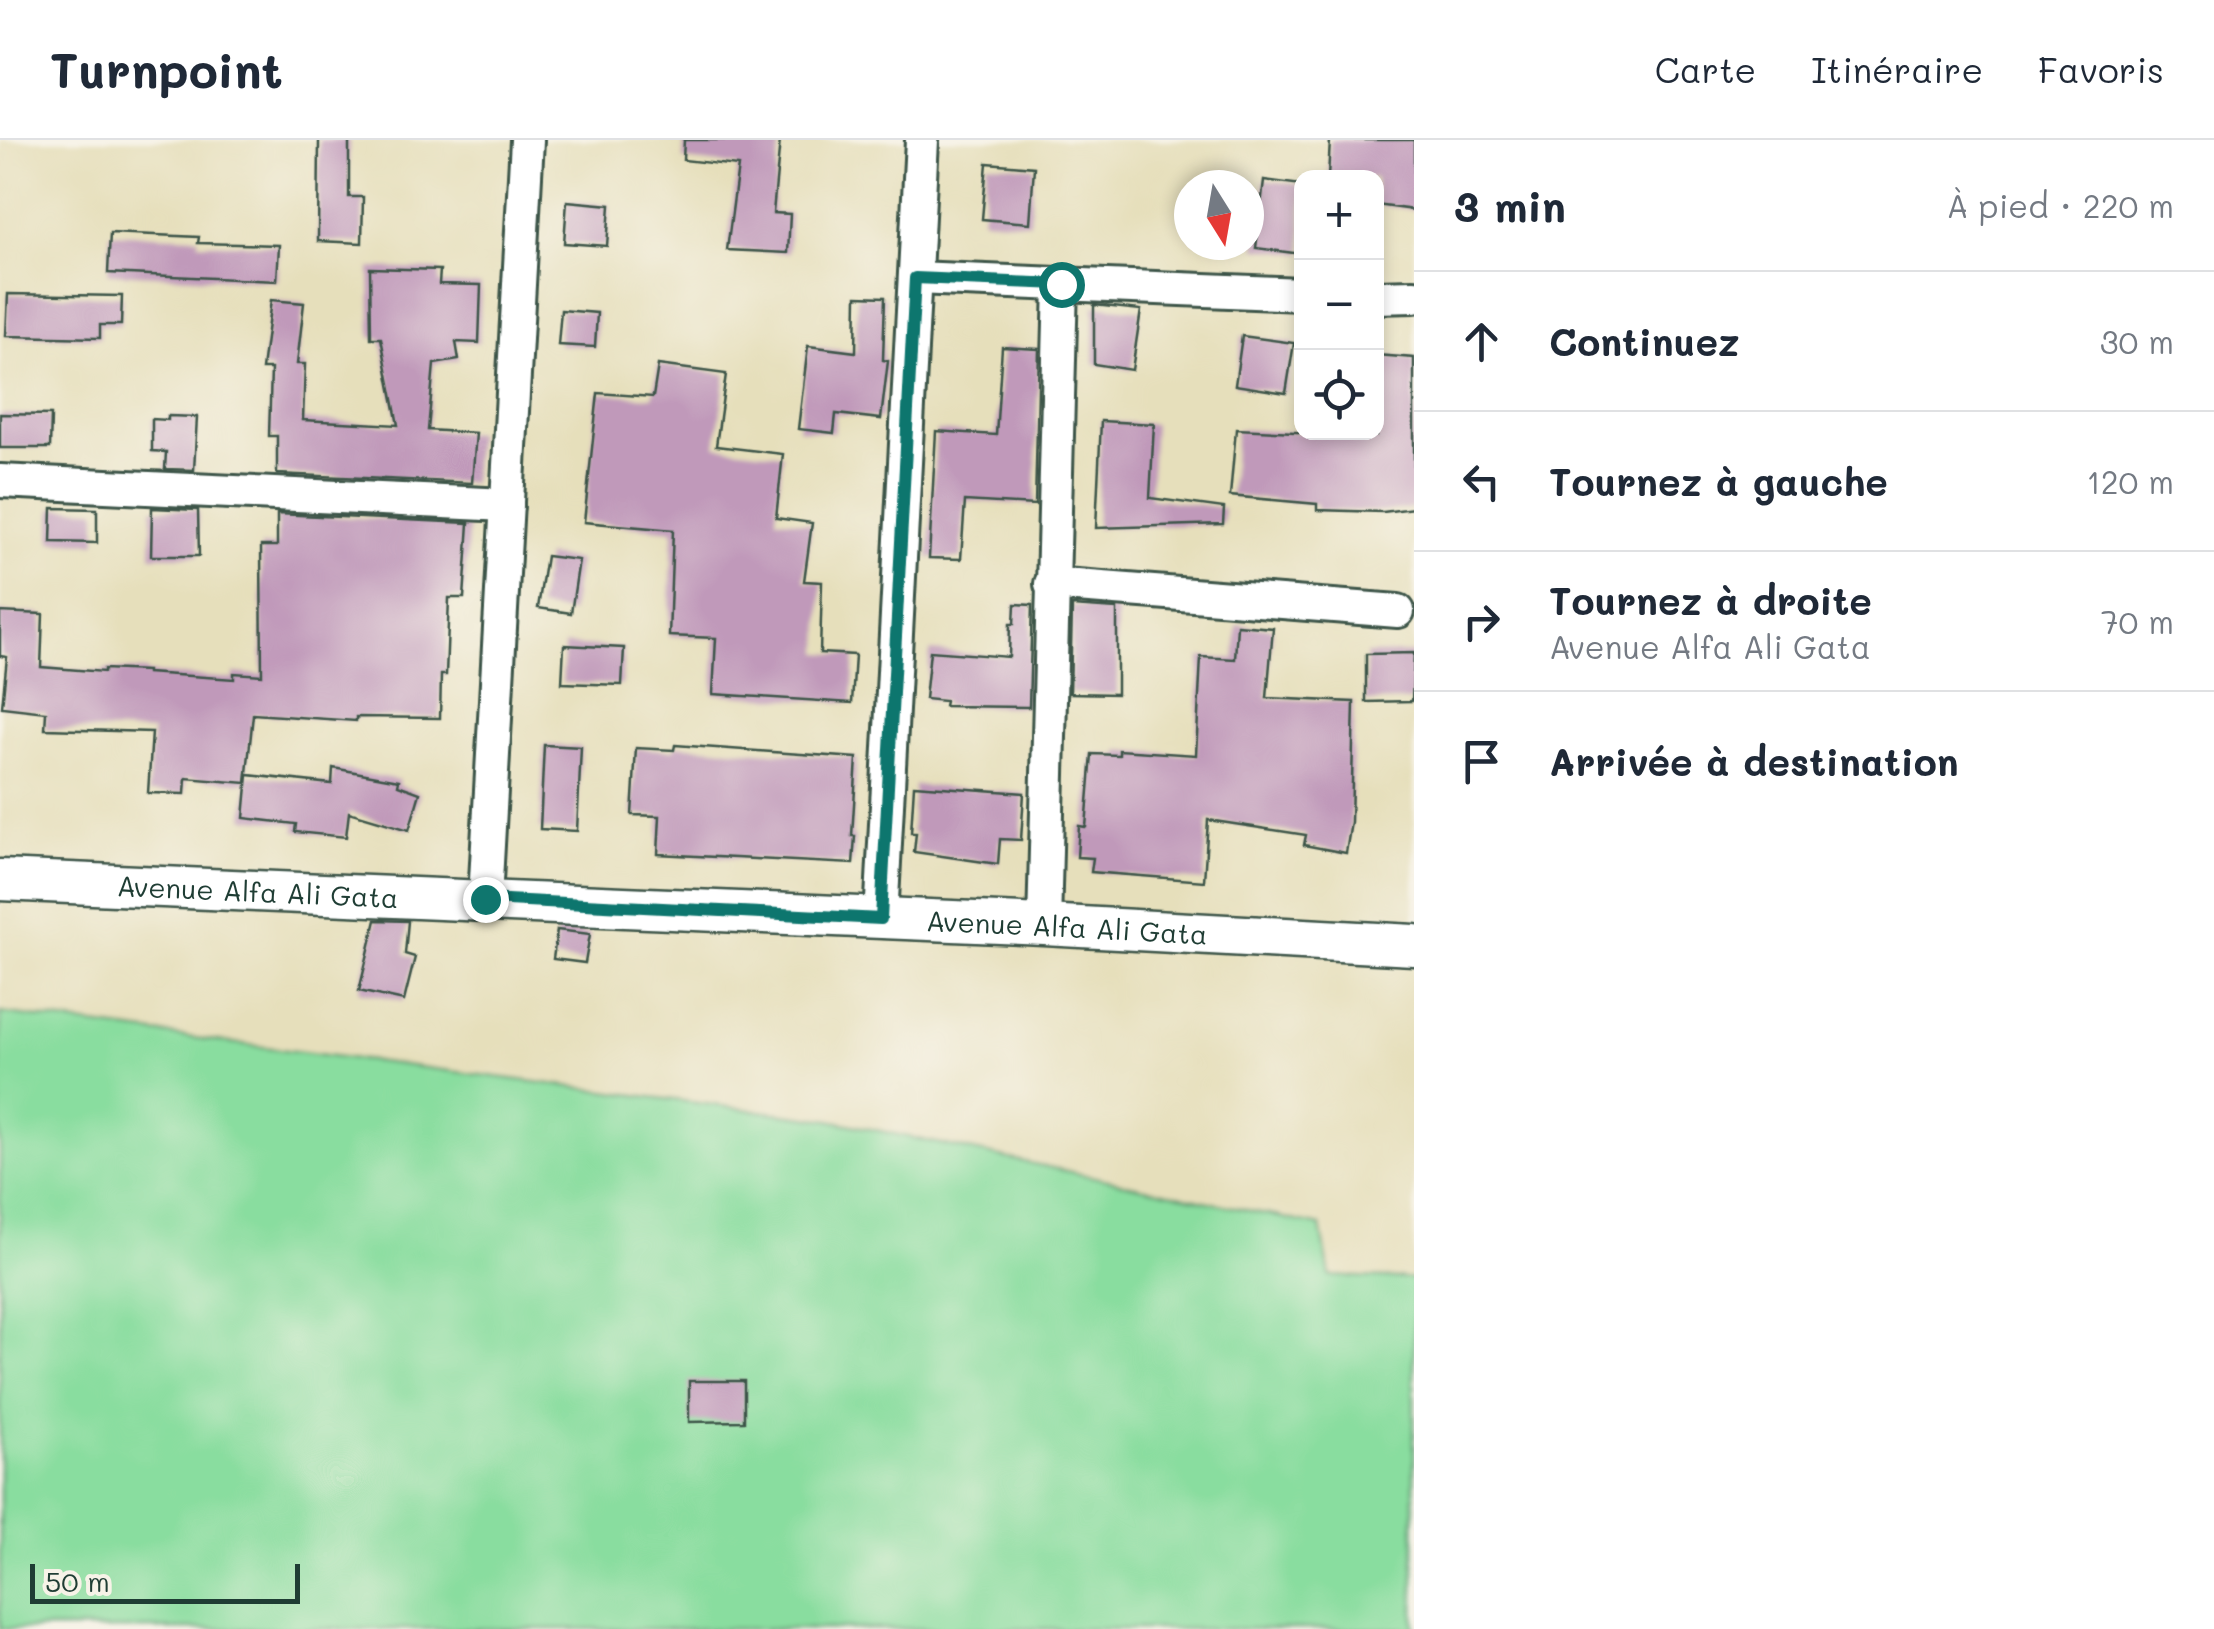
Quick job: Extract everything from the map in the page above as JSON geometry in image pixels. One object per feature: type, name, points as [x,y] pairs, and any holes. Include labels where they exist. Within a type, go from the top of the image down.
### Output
[{"type":"street","points":[[485,899],[527,140]]},
{"type":"street","points":[[881,919],[922,140]]},
{"type":"street","points":[[915,278],[1294,294]]},
{"type":"street","points":[[1044,925],[1061,284]]},
{"type":"street","points":[[1384,296],[1414,296]]},
{"type":"street","points":[[0,480],[507,505]]},
{"type":"street","points":[[1051,584],[1398,611]]},
{"type":"street","name":"Avenue Alfa Ali Gata","points":[[0,880],[485,899],[1414,945]]},
{"type":"green space","points":[[0,1013],[830,1120],[1321,1226],[1330,1276],[1414,1279],[1414,1629],[0,1629]]},
{"type":"building","points":[[319,140],[349,140],[349,197],[363,197],[362,243],[318,241]]},
{"type":"building","points":[[684,140],[780,140],[773,213],[790,214],[788,253],[727,250],[738,166],[683,160]]},
{"type":"building","points":[[1330,140],[1414,140],[1414,210],[1384,206],[1384,170],[1328,170]]},
{"type":"building","points":[[987,163],[1034,167],[1030,223],[982,219]]},
{"type":"building","points":[[1264,180],[1294,184],[1294,253],[1264,249]]},
{"type":"building","points":[[567,201],[610,205],[607,246],[564,243]]},
{"type":"building","points":[[110,233],[199,237],[198,243],[279,245],[277,281],[108,273]]},
{"type":"building","points":[[370,268],[440,270],[439,284],[481,285],[479,343],[456,342],[459,360],[434,364],[428,430],[476,433],[472,483],[277,474],[277,436],[269,436],[271,369],[262,369],[271,300],[304,303],[297,364],[305,364],[303,420],[398,425],[381,338],[371,338]]},
{"type":"building","points":[[8,294],[122,296],[121,325],[100,325],[100,338],[6,336]]},
{"type":"building","points":[[857,296],[885,297],[883,360],[888,361],[881,419],[836,414],[834,433],[798,429],[808,346],[856,352]]},
{"type":"building","points":[[1094,305],[1141,310],[1132,370],[1094,364]]},
{"type":"building","points":[[561,310],[597,313],[595,347],[558,345]]},
{"type":"building","points":[[1242,336],[1294,343],[1286,393],[1235,385]]},
{"type":"building","points":[[1002,347],[1039,349],[1035,505],[965,501],[961,559],[929,558],[936,431],[996,435]]},
{"type":"building","points":[[1384,356],[1414,358],[1414,508],[1383,512],[1317,510],[1317,504],[1230,496],[1236,429],[1294,432],[1294,440],[1384,440]]},
{"type":"building","points":[[658,365],[726,374],[716,446],[783,454],[776,518],[812,523],[804,581],[822,582],[820,653],[855,655],[852,703],[713,694],[716,638],[669,636],[673,530],[584,522],[598,393],[653,397]]},
{"type":"building","points":[[0,414],[51,415],[50,448],[0,448]]},
{"type":"building","points":[[168,416],[197,417],[194,470],[165,469],[166,452],[152,451],[152,419],[168,420]]},
{"type":"building","points":[[1101,421],[1154,424],[1150,498],[1224,508],[1223,524],[1096,528]]},
{"type":"building","points":[[52,508],[97,509],[97,543],[51,542]]},
{"type":"building","points":[[152,508],[198,510],[199,556],[151,556]]},
{"type":"building","points":[[277,514],[469,523],[464,598],[449,598],[440,718],[356,717],[356,721],[253,714],[246,783],[186,778],[185,794],[148,793],[152,732],[45,729],[46,712],[2,707],[7,657],[0,656],[0,612],[43,614],[41,667],[234,679],[234,673],[262,675],[261,546],[277,546]]},
{"type":"building","points":[[546,556],[579,560],[571,613],[538,608]]},
{"type":"building","points":[[1015,604],[1032,605],[1029,707],[944,706],[945,701],[925,699],[930,651],[1009,657]]},
{"type":"building","points":[[1072,606],[1117,609],[1117,694],[1070,693]]},
{"type":"building","points":[[1237,625],[1273,628],[1267,698],[1354,702],[1351,822],[1346,853],[1304,845],[1306,835],[1208,820],[1204,881],[1091,872],[1093,858],[1077,857],[1079,826],[1086,827],[1092,754],[1119,755],[1119,750],[1196,755],[1201,657],[1235,659]]},
{"type":"building","points":[[564,645],[624,648],[622,685],[562,683]]},
{"type":"building","points":[[1414,653],[1412,701],[1366,702],[1366,654]]},
{"type":"building","points":[[544,745],[581,747],[577,831],[540,829]]},
{"type":"building","points":[[675,745],[857,758],[853,864],[658,854],[660,816],[632,815],[636,748],[674,750]]},
{"type":"building","points":[[333,768],[399,780],[398,785],[420,793],[409,830],[349,812],[346,837],[295,832],[296,824],[244,818],[248,775],[332,784]]},
{"type":"building","points":[[914,785],[1024,793],[1021,840],[1000,839],[998,864],[914,852]]},
{"type":"building","points":[[376,920],[408,921],[405,954],[415,957],[404,1001],[359,991]]},
{"type":"building","points":[[557,930],[590,934],[585,963],[553,959]]},
{"type":"building","points":[[689,1381],[744,1381],[744,1421],[689,1422]]},
{"type":"route","points":[[485,899],[881,919],[915,278],[1061,284]]}]
